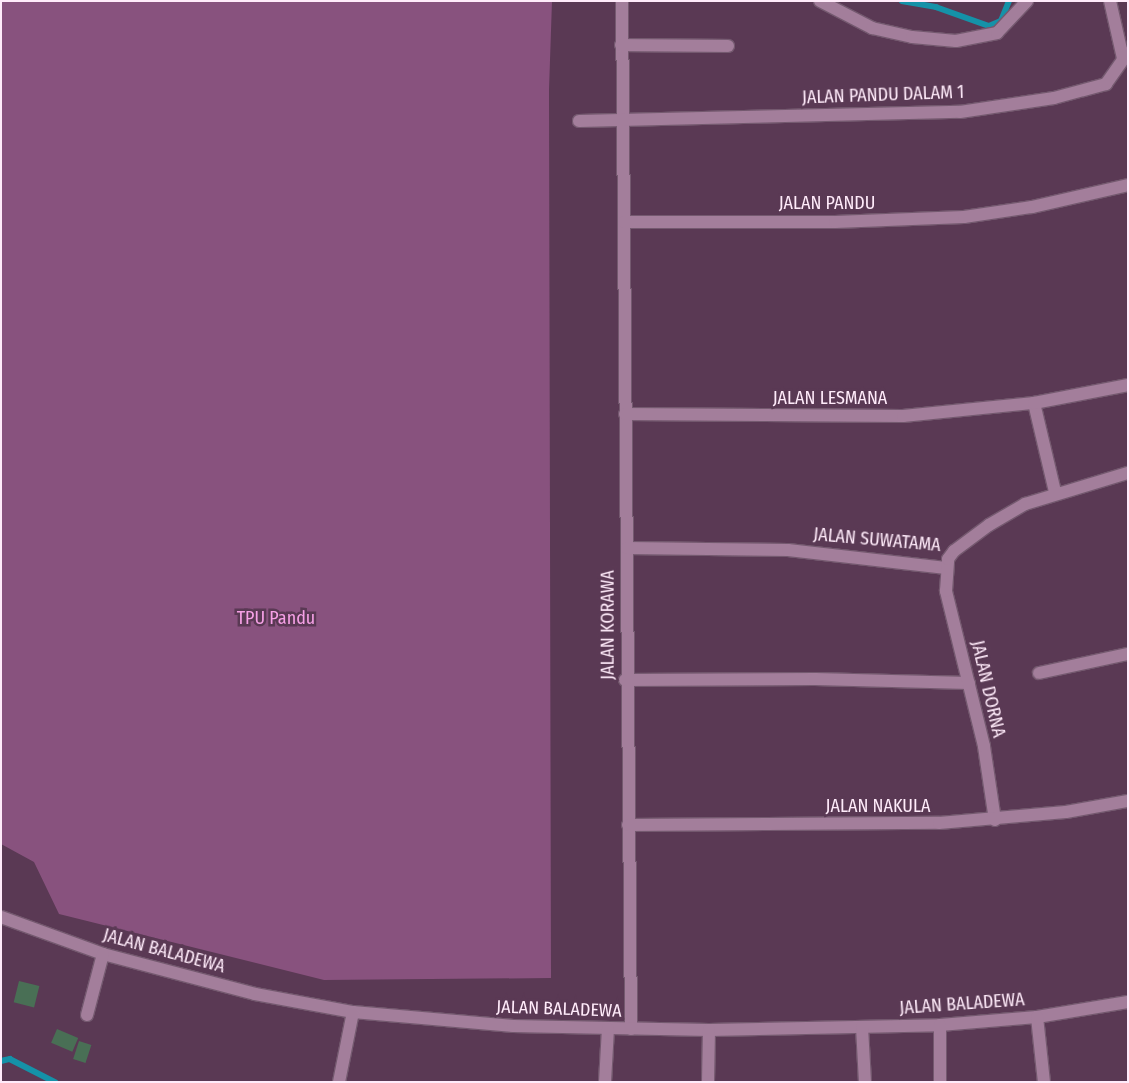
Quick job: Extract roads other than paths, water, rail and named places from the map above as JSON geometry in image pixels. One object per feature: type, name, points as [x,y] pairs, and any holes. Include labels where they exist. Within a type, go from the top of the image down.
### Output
[{"type":"street","points":[[622,1],[621,120],[624,222]]},
{"type":"street","points":[[820,1],[879,30],[927,40],[956,41],[997,33],[1027,1]]},
{"type":"street","points":[[1110,1],[1126,56]]},
{"type":"street","points":[[621,46],[728,46]]},
{"type":"street","name":"JALAN PANDU DALAM 1","points":[[579,121],[960,112],[1054,98],[1106,84],[1126,56]]},
{"type":"street","name":"JALAN PANDU","points":[[624,222],[836,222],[964,217],[1032,207],[1128,185]]},
{"type":"street","name":"JALAN KORAWA","points":[[624,222],[627,548],[625,680],[631,1029]]},
{"type":"street","name":"JALAN LESMANA","points":[[625,414],[903,416],[1034,403],[1128,385]]},
{"type":"street","points":[[1034,403],[1055,492]]},
{"type":"street","name":"JALAN SUWATAMA","points":[[627,548],[788,550],[946,568],[954,551],[989,525],[1025,504],[1055,492],[1128,473]]},
{"type":"street","name":"JALAN DORNA","points":[[946,568],[946,591],[970,682],[984,746],[995,820]]},
{"type":"street","points":[[1039,673],[1128,654]]},
{"type":"street","points":[[625,680],[815,678],[970,682]]},
{"type":"street","name":"JALAN NAKULA","points":[[628,825],[939,823],[995,820],[1066,812],[1128,800]]},
{"type":"street","name":"JALAN BALADEWA","points":[[1,917],[103,954],[255,994],[353,1012],[513,1026],[709,1030],[940,1025],[1037,1017],[1128,1002]]},
{"type":"street","points":[[87,1015],[103,954]]},
{"type":"street","points":[[339,1082],[353,1012]]},
{"type":"street","points":[[1037,1017],[1044,1082]]},
{"type":"street","points":[[940,1025],[940,1082]]},
{"type":"street","points":[[862,1027],[865,1082]]},
{"type":"street","points":[[605,1082],[608,1029]]},
{"type":"street","points":[[708,1082],[709,1030]]},
{"type":"waterway","points":[[902,1],[936,7],[989,26],[1001,21],[1009,1]]},
{"type":"waterway","points":[[1,1061],[10,1059],[55,1082]]},
{"type":"park label","name":"TPU Pandu","points":[[276,618]]}]
